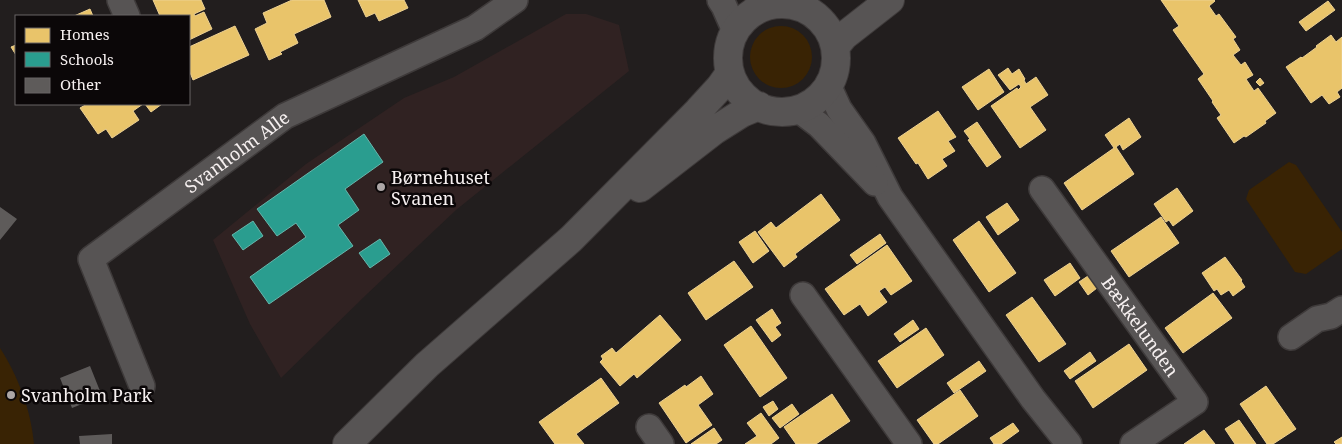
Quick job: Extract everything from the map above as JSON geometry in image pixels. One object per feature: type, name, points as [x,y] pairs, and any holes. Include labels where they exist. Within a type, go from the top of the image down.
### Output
[{"type":"street","points":[[120,0],[127,15]]},
{"type":"street","name":"Svanholm Alle","points":[[142,386],[91,259],[285,116],[475,28],[514,0]]},
{"type":"street","points":[[720,0],[735,31]]},
{"type":"street","points":[[835,47],[844,36],[890,0]]},
{"type":"street","points":[[762,3],[808,3],[811,12],[822,21],[830,34],[835,47],[835,67],[828,85],[815,100],[798,109],[778,111],[759,106],[741,93],[730,73],[728,58],[730,44],[735,31],[743,20],[762,3]]},
{"type":"street","points":[[347,444],[428,365],[571,239],[698,111],[730,73]]},
{"type":"street","points":[[828,85],[839,109],[863,143],[890,197],[1033,399],[1069,444]]},
{"type":"street","points":[[571,239],[715,130],[742,113],[759,106]]},
{"type":"street","points":[[798,109],[819,125],[890,197]]},
{"type":"street","name":"Bækkelunden","points":[[1042,189],[1195,402],[1133,444]]},
{"type":"street","points":[[803,295],[909,444]]},
{"type":"street","points":[[1291,337],[1317,319],[1331,316],[1342,309]]},
{"type":"shaded area","name":"Børnehuset Svanen","points":[[566,14],[586,14],[619,25],[629,71],[456,210],[281,378],[250,324],[213,240],[306,164],[404,98],[454,77]]},
{"type":"shaded area","points":[[775,26],[787,26],[803,35],[810,45],[812,57],[810,69],[803,79],[787,88],[775,88],[764,83],[755,74],[750,63],[750,51],[755,40],[764,31]]},
{"type":"shaded area","points":[[1289,162],[1296,165],[1342,232],[1342,249],[1306,274],[1295,272],[1246,199],[1249,190]]},
{"type":"shaded area","name":"Svanholm Park","points":[[0,348],[23,394],[34,444],[0,444]]},
{"type":"building: Homes","points":[[153,0],[201,0],[205,9],[194,14],[195,16],[204,12],[212,29],[190,40],[190,15],[160,15]]},
{"type":"building: Homes","points":[[292,0],[324,0],[331,17],[294,34],[298,43],[269,60],[255,29],[267,23],[263,13]]},
{"type":"building: Homes","points":[[358,0],[404,0],[408,8],[379,21],[375,13],[366,17]]},
{"type":"building: Homes","points":[[1161,0],[1215,1],[1209,6],[1216,16],[1219,14],[1236,37],[1233,39],[1240,50],[1233,55],[1241,65],[1245,62],[1253,75],[1246,79],[1254,91],[1258,88],[1276,113],[1265,121],[1266,123],[1234,143],[1217,118],[1221,115],[1198,79],[1204,74],[1173,30],[1179,26]]},
{"type":"building: Homes","points":[[1328,1],[1335,10],[1306,31],[1299,22]]},
{"type":"building: Homes","points":[[90,9],[93,15],[76,15]]},
{"type":"building: Homes","points":[[235,26],[249,55],[193,80],[190,72],[190,47]]},
{"type":"building: Homes","points":[[1331,35],[1336,42],[1342,37],[1342,88],[1337,92],[1340,97],[1329,104],[1322,95],[1311,103],[1286,67],[1302,58]]},
{"type":"building: Homes","points":[[15,45],[15,53],[11,47]]},
{"type":"building: Homes","points":[[1008,68],[1012,74],[1019,69],[1026,84],[1036,77],[1048,95],[1030,107],[1046,130],[1020,148],[991,106],[1021,87],[1019,84],[1010,90],[998,75]]},
{"type":"building: Homes","points":[[989,69],[1004,92],[978,110],[962,87]]},
{"type":"building: Homes","points":[[1260,78],[1264,83],[1260,86],[1256,82]]},
{"type":"building: Homes","points":[[85,105],[142,105],[133,111],[139,120],[112,138],[106,129],[98,134],[80,108]]},
{"type":"building: Homes","points":[[146,105],[161,105],[151,112]]},
{"type":"building: Homes","points":[[938,111],[956,137],[948,141],[955,151],[942,159],[947,166],[928,179],[898,138]]},
{"type":"building: Homes","points":[[1129,118],[1141,137],[1123,150],[1120,144],[1116,147],[1134,174],[1082,210],[1064,183],[1114,148],[1105,135]]},
{"type":"building: Homes","points":[[977,122],[1001,157],[987,167],[964,131]]},
{"type":"building: Homes","points":[[1177,188],[1193,211],[1173,226],[1169,220],[1166,222],[1154,204]]},
{"type":"building: Homes","points":[[821,194],[840,220],[795,254],[797,257],[784,267],[758,232],[771,222],[776,228]]},
{"type":"building: Homes","points":[[1007,203],[1019,220],[998,235],[986,217]]},
{"type":"building: Homes","points":[[1161,217],[1179,243],[1129,277],[1111,251]]},
{"type":"building: Homes","points":[[979,221],[1016,273],[989,292],[953,240]]},
{"type":"building: Homes","points":[[755,231],[769,251],[753,263],[739,242]]},
{"type":"building: Homes","points":[[880,234],[886,243],[857,264],[850,255]]},
{"type":"building: Homes","points":[[887,245],[912,281],[891,295],[885,287],[879,291],[887,302],[868,316],[860,304],[844,315],[825,289]]},
{"type":"building: Homes","points":[[1225,257],[1245,287],[1233,296],[1229,290],[1221,295],[1217,289],[1214,291],[1202,273]]},
{"type":"building: Homes","points":[[734,261],[753,287],[706,320],[688,293]]},
{"type":"building: Homes","points":[[1070,263],[1080,278],[1055,296],[1044,280]]},
{"type":"building: Homes","points":[[1088,276],[1097,288],[1088,295],[1079,282]]},
{"type":"building: Homes","points":[[1213,293],[1232,318],[1183,353],[1165,328]]},
{"type":"building: Homes","points":[[1032,297],[1066,344],[1039,362],[1006,315]]},
{"type":"building: Homes","points":[[772,309],[781,323],[775,327],[781,335],[772,342],[756,320]]},
{"type":"building: Homes","points":[[660,315],[681,340],[637,378],[634,374],[620,386],[600,362],[603,359],[601,356],[612,348],[616,353]]},
{"type":"building: Homes","points":[[913,320],[919,329],[900,342],[894,334]]},
{"type":"building: Homes","points":[[751,326],[787,378],[760,397],[724,345]]},
{"type":"building: Homes","points":[[926,328],[944,355],[897,388],[878,361]]},
{"type":"building: Homes","points":[[1129,344],[1147,370],[1093,408],[1075,381]]},
{"type":"building: Homes","points":[[1090,352],[1096,361],[1070,379],[1064,371]]},
{"type":"building: Homes","points":[[979,361],[986,371],[954,393],[947,383]]},
{"type":"building: Homes","points":[[701,376],[713,394],[698,405],[712,425],[686,443],[659,403]]},
{"type":"building: Homes","points":[[601,378],[619,403],[576,434],[584,444],[555,444],[539,422]]},
{"type":"building: Homes","points":[[1266,386],[1296,429],[1273,444],[1267,444],[1240,404]]},
{"type":"building: Homes","points":[[960,390],[978,416],[938,444],[934,444],[917,420]]},
{"type":"building: Homes","points":[[832,394],[850,421],[816,444],[796,444],[784,427]]},
{"type":"building: Homes","points":[[773,401],[778,409],[769,416],[763,407]]},
{"type":"building: Homes","points":[[792,404],[799,414],[780,428],[772,418]]},
{"type":"building: Homes","points":[[761,413],[779,438],[771,444],[745,444],[757,436],[747,423]]},
{"type":"building: Homes","points":[[1239,420],[1256,444],[1235,444],[1225,429]]},
{"type":"building: Homes","points":[[1013,423],[1019,431],[1001,444],[994,444],[990,438]]},
{"type":"building: Homes","points":[[714,428],[722,440],[716,444],[691,444]]},
{"type":"building: Homes","points":[[1204,430],[1215,444],[1184,444]]},
{"type":"building: Homes","points":[[1342,437],[1342,444],[1334,442]]},
{"type":"building: Schools","points":[[364,134],[383,162],[345,189],[359,210],[338,225],[353,246],[269,304],[250,277],[306,237],[296,223],[277,236],[257,209]]},
{"type":"building: Schools","points":[[253,221],[263,236],[243,250],[232,235]]},
{"type":"building: Schools","points":[[380,239],[390,254],[370,268],[359,253]]},
{"type":"building: Other","points":[[0,207],[17,219],[0,240]]},
{"type":"building: Other","points":[[90,366],[102,396],[72,408],[60,378]]},
{"type":"building: Other","points":[[112,434],[112,444],[80,444],[79,436]]},
{"type":"place","name":"Børnehuset Svanen","points":[[381,187]]},
{"type":"place","name":"Svanholm Park","points":[[11,395]]}]
